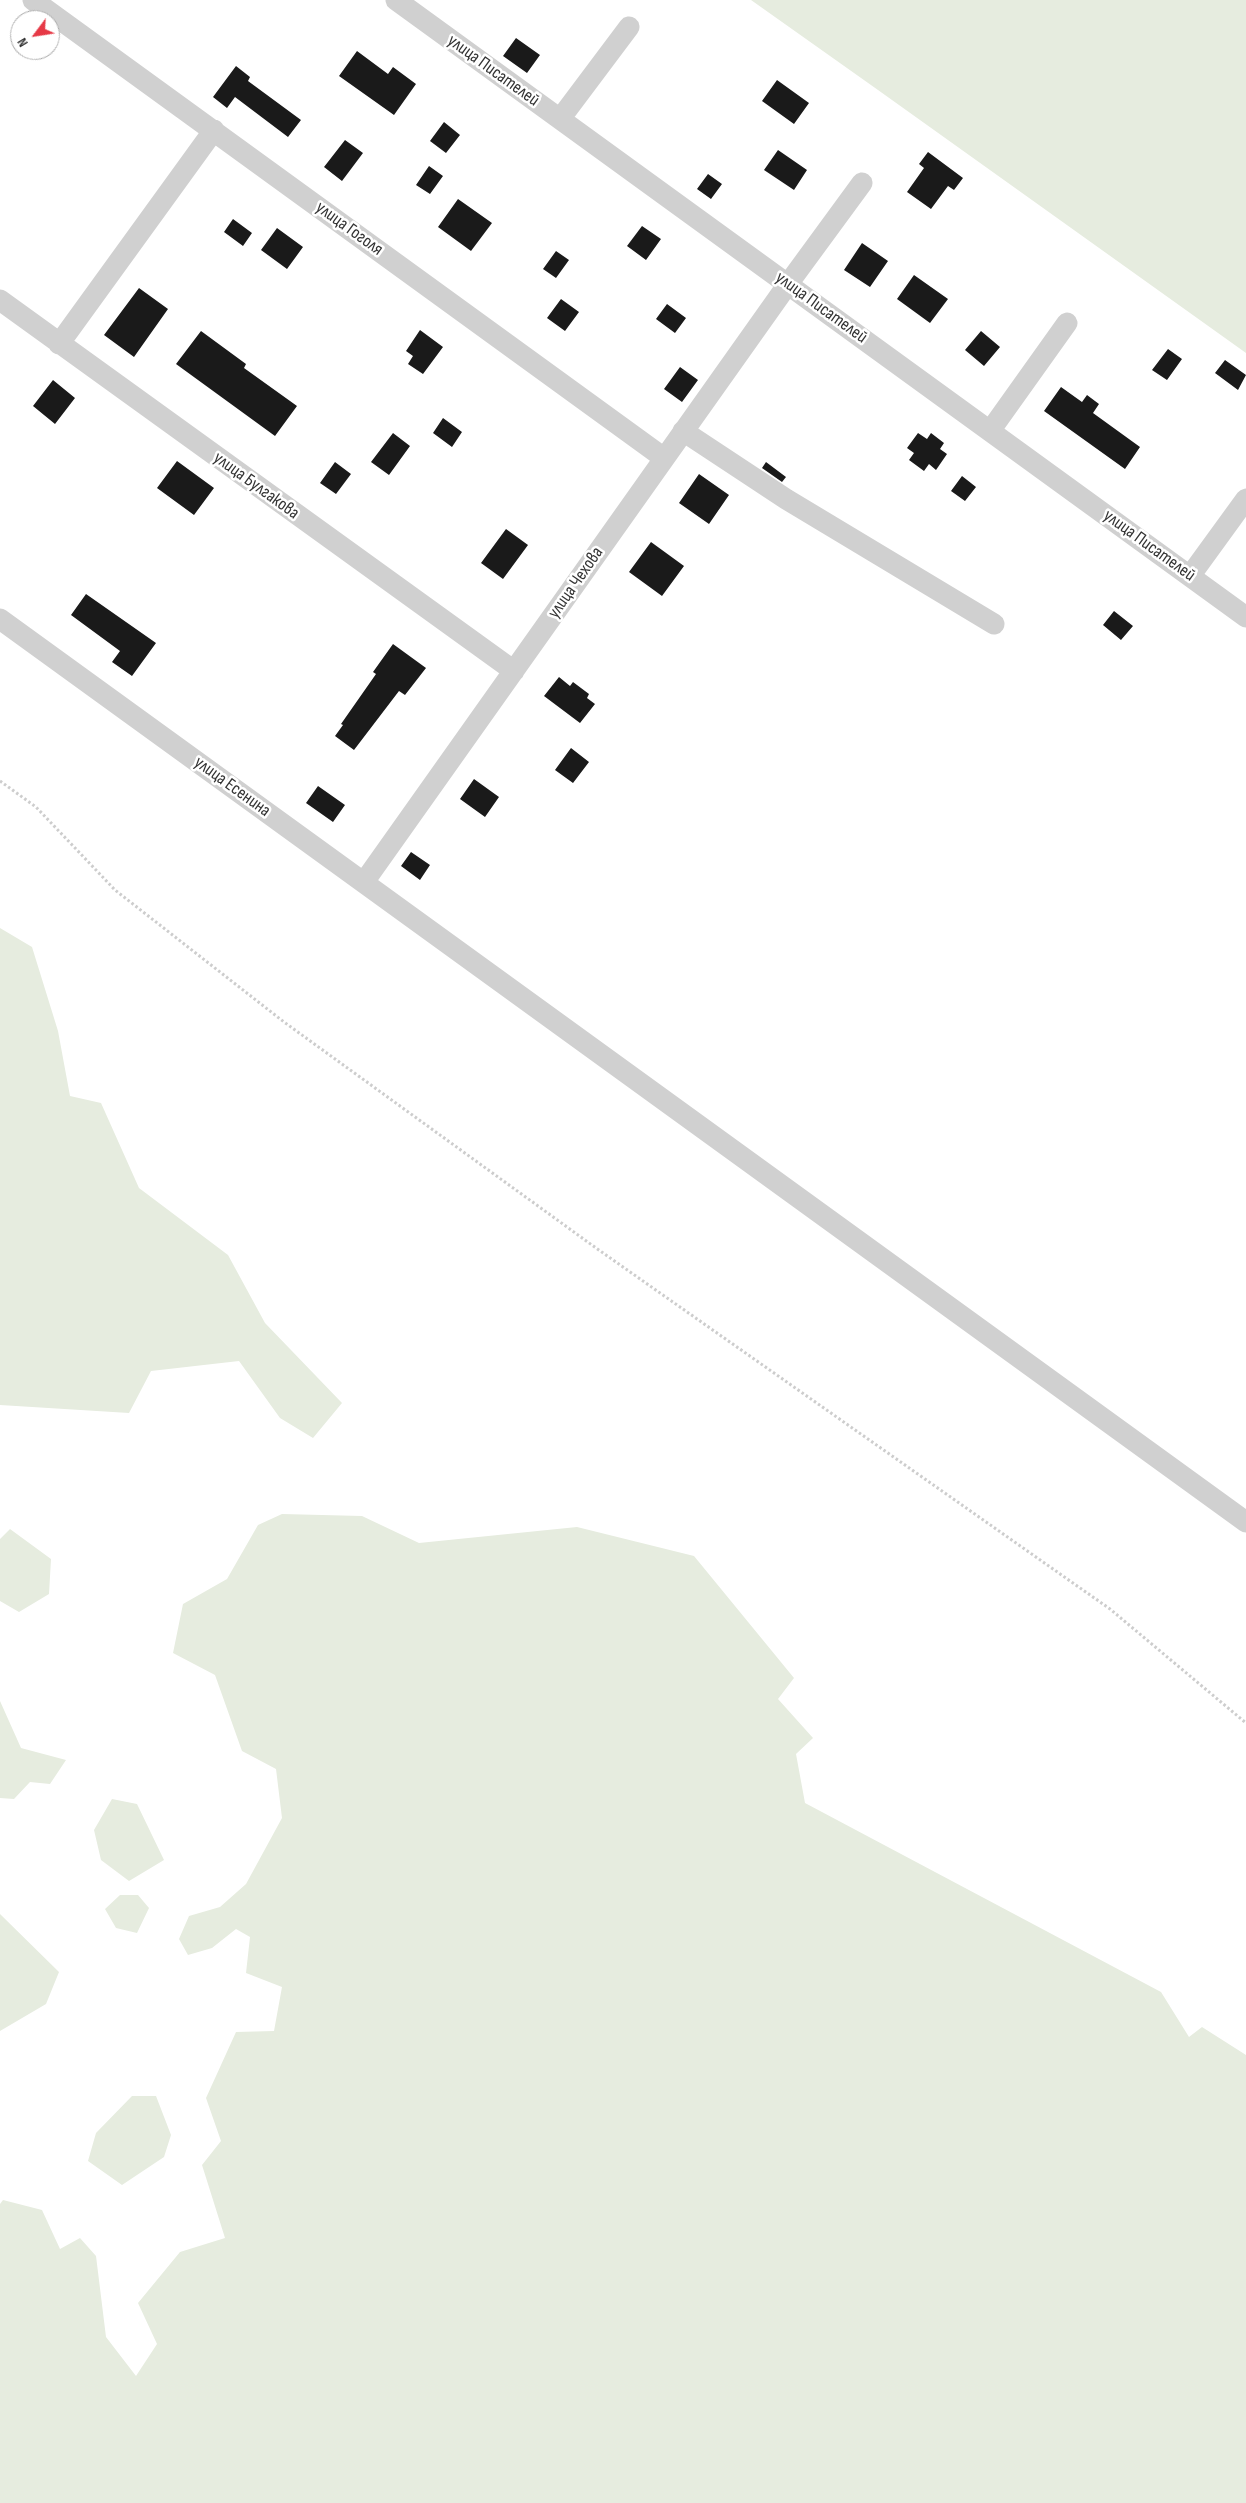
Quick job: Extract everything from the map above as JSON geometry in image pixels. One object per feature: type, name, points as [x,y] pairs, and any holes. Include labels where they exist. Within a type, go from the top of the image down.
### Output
[{"type":"street","name":"улица Гоголя","points":[[33,0],[664,458]]},
{"type":"street","name":"улица Писателей","points":[[396,0],[1246,617]]},
{"type":"street","points":[[560,119],[629,27]]},
{"type":"street","points":[[59,344],[214,130]]},
{"type":"street","name":"улица Чехова","points":[[364,882],[664,458],[862,183]]},
{"type":"street","name":"улица Булгакова","points":[[0,300],[514,671]]},
{"type":"street","points":[[990,431],[1067,323]]},
{"type":"street","points":[[684,431],[786,499],[994,624]]},
{"type":"street","points":[[1190,576],[1246,499]]},
{"type":"street","name":"улица Есенина","points":[[0,619],[1246,1522]]},
{"type":"path","points":[[0,782],[36,807],[115,890],[284,1022],[620,1265],[1110,1609],[1246,1723]]},
{"type":"shaded area","points":[[751,0],[1246,0],[1246,353],[878,90]]},
{"type":"shaded area","points":[[0,928],[32,947],[58,1031],[70,1096],[101,1103],[139,1188],[228,1255],[265,1323],[342,1403],[313,1438],[280,1418],[239,1361],[151,1371],[129,1413],[0,1405]]},
{"type":"shaded area","points":[[282,1514],[362,1516],[419,1543],[577,1527],[694,1556],[794,1678],[778,1699],[813,1738],[796,1754],[805,1803],[1161,1992],[1189,2037],[1202,2027],[1246,2055],[1246,2503],[0,2503],[0,2204],[3,2200],[42,2210],[60,2249],[80,2238],[96,2256],[106,2337],[136,2376],[157,2344],[138,2303],[180,2252],[225,2238],[202,2165],[221,2141],[206,2098],[236,2032],[274,2031],[282,1987],[246,1973],[250,1937],[236,1929],[212,1948],[188,1955],[179,1939],[189,1916],[220,1907],[246,1884],[282,1818],[276,1769],[242,1751],[215,1675],[173,1653],[183,1604],[227,1579],[258,1525]]},
{"type":"shaded area","points":[[10,1529],[51,1559],[49,1594],[19,1612],[0,1601],[0,1539]]},
{"type":"shaded area","points":[[0,1701],[21,1748],[66,1760],[50,1784],[30,1782],[14,1799],[0,1798]]},
{"type":"shaded area","points":[[112,1799],[137,1804],[164,1860],[129,1881],[101,1860],[94,1830]]},
{"type":"shaded area","points":[[120,1895],[138,1895],[149,1908],[137,1933],[116,1928],[105,1909]]},
{"type":"shaded area","points":[[0,1914],[59,1972],[46,2004],[0,2031]]},
{"type":"shaded area","points":[[132,2096],[156,2096],[171,2135],[164,2157],[122,2185],[88,2161],[96,2133]]},
{"type":"building","points":[[516,38],[540,55],[527,73],[503,56]]},
{"type":"building","points":[[357,51],[388,74],[393,67],[416,84],[394,115],[339,76]]},
{"type":"building","points":[[236,66],[250,77],[248,81],[301,120],[288,137],[235,97],[227,108],[213,97]]},
{"type":"building","points":[[777,80],[809,103],[794,124],[762,101]]},
{"type":"building","points":[[444,122],[460,135],[446,153],[430,141]]},
{"type":"building","points":[[345,140],[363,153],[342,181],[324,167]]},
{"type":"building","points":[[778,150],[807,170],[794,190],[764,170]]},
{"type":"building","points":[[928,152],[963,178],[954,190],[948,186],[931,209],[907,192],[924,168],[919,164]]},
{"type":"building","points":[[429,166],[443,176],[430,194],[416,185]]},
{"type":"building","points":[[708,174],[722,184],[711,199],[697,189]]},
{"type":"building","points":[[458,199],[492,223],[471,251],[438,227]]},
{"type":"building","points":[[233,219],[252,233],[243,246],[224,232]]},
{"type":"building","points":[[642,226],[661,239],[646,260],[627,246]]},
{"type":"building","points":[[277,228],[303,247],[287,269],[261,250]]},
{"type":"building","points":[[862,243],[888,261],[870,287],[844,270]]},
{"type":"building","points":[[556,251],[569,260],[556,278],[543,269]]},
{"type":"building","points":[[914,275],[948,299],[930,323],[897,299]]},
{"type":"building","points":[[139,288],[168,309],[134,357],[104,335]]},
{"type":"building","points":[[561,299],[579,312],[565,331],[547,318]]},
{"type":"building","points":[[667,304],[686,318],[675,333],[656,319]]},
{"type":"building","points":[[420,330],[443,347],[423,374],[408,364],[413,356],[406,351]]},
{"type":"building","points":[[201,331],[246,364],[244,368],[297,406],[275,436],[176,364]]},
{"type":"building","points":[[981,331],[1000,347],[984,366],[965,350]]},
{"type":"building","points":[[1168,349],[1182,359],[1167,380],[1152,370]]},
{"type":"building","points":[[1225,360],[1246,375],[1238,390],[1215,373]]},
{"type":"building","points":[[680,367],[698,380],[682,402],[664,389]]},
{"type":"building","points":[[53,380],[75,398],[55,424],[33,406]]},
{"type":"building","points":[[1061,387],[1082,402],[1087,395],[1099,404],[1093,413],[1140,447],[1125,469],[1044,411]]},
{"type":"building","points":[[443,418],[462,432],[452,447],[433,433]]},
{"type":"building","points":[[393,433],[410,446],[389,475],[371,462]]},
{"type":"building","points":[[918,433],[927,439],[931,433],[944,443],[940,449],[947,454],[936,470],[929,464],[924,471],[909,460],[914,453],[907,448]]},
{"type":"building","points":[[177,461],[214,488],[194,515],[157,488]]},
{"type":"building","points":[[335,462],[351,474],[336,494],[320,483]]},
{"type":"building","points":[[766,462],[786,477],[782,482],[762,468]]},
{"type":"building","points":[[699,474],[729,495],[709,524],[679,503]]},
{"type":"building","points":[[962,476],[976,487],[965,501],[951,491]]},
{"type":"building","points":[[506,529],[528,545],[503,579],[481,563]]},
{"type":"building","points":[[651,542],[684,566],[662,596],[629,572]]},
{"type":"building","points":[[86,594],[156,643],[132,676],[112,662],[120,651],[71,615]]},
{"type":"building","points":[[1114,611],[1133,626],[1121,640],[1103,625]]},
{"type":"building","points":[[393,644],[426,668],[405,695],[399,691],[354,750],[335,736],[343,725],[341,724],[376,674],[373,672]]},
{"type":"building","points":[[559,677],[570,686],[573,682],[589,694],[587,698],[595,704],[580,723],[544,696]]},
{"type":"building","points":[[571,748],[589,762],[573,783],[555,770]]},
{"type":"building","points":[[474,779],[499,797],[485,817],[460,799]]},
{"type":"building","points":[[318,786],[345,805],[333,822],[306,803]]},
{"type":"building","points":[[411,852],[430,865],[420,880],[401,866]]}]
